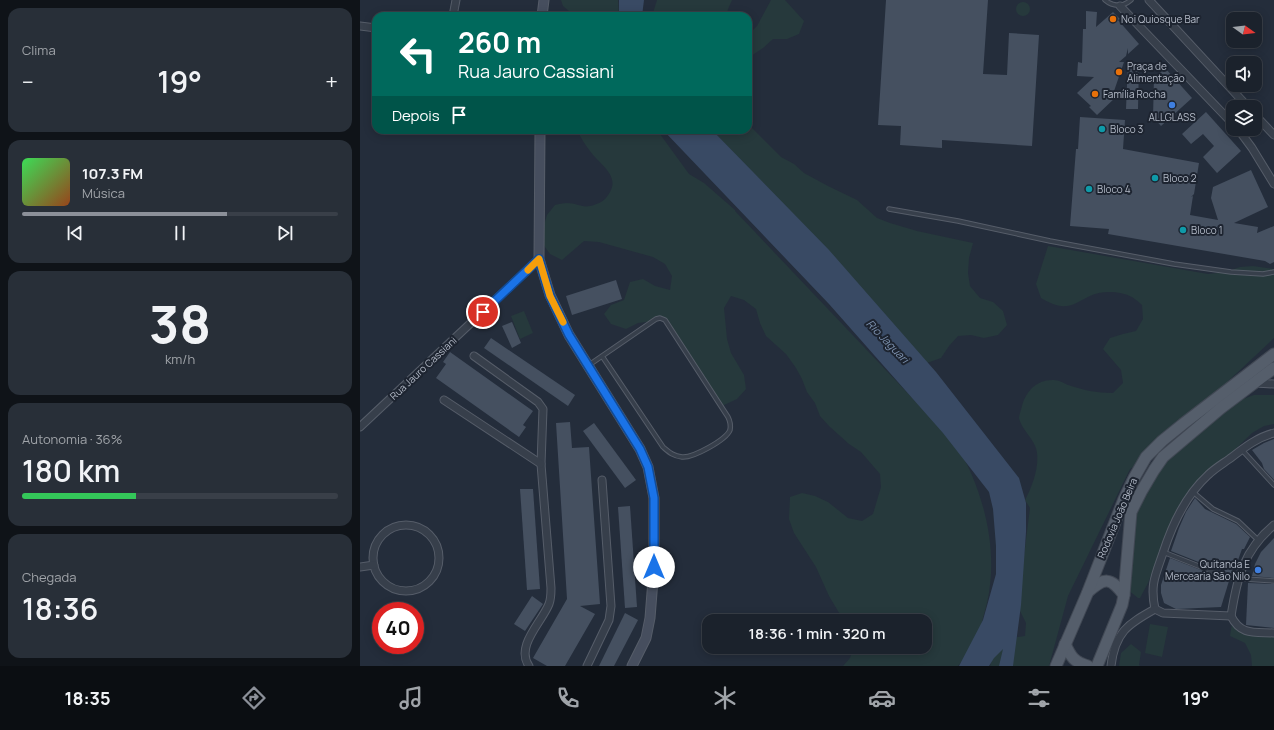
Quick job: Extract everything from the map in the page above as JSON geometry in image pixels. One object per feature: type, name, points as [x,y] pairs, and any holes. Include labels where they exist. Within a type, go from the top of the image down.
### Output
[{"type":"main road","name":"Rodovia João Beira","points":[[1056,666],[1087,594],[1124,499],[1146,457],[1162,441],[1183,424],[1274,354]]},
{"type":"main road","name":"Rodovia João Beira","points":[[1097,666],[1114,626],[1124,595],[1131,512],[1147,481],[1163,457],[1221,408],[1274,368]]},
{"type":"main road","points":[[1087,594],[1098,583],[1105,581],[1112,582],[1118,586],[1124,595]]},
{"type":"main road","points":[[1065,644],[1071,657],[1079,663],[1088,666]]},
{"type":"street","points":[[453,12],[456,0]]},
{"type":"street","points":[[542,12],[544,0]]},
{"type":"street","points":[[1149,0],[1242,100]]},
{"type":"street","points":[[1120,6],[1226,117]]},
{"type":"street","points":[[360,26],[372,28]]},
{"type":"street","points":[[1262,123],[1274,134]]},
{"type":"street","points":[[1266,127],[1274,140]]},
{"type":"street","points":[[540,134],[539,259],[550,296],[569,335],[640,449],[648,467],[654,498],[654,567],[650,618],[646,638],[632,666]]},
{"type":"street","points":[[1243,136],[1274,184]]},
{"type":"street","name":"Rua Jauro Cassiani","points":[[360,427],[539,259]]},
{"type":"street","points":[[474,356],[538,402],[543,409],[541,464],[551,588],[550,602],[543,617],[527,640],[527,663],[530,666]]},
{"type":"street","points":[[1255,383],[1274,384]]},
{"type":"street","points":[[444,400],[541,464]]},
{"type":"street","points":[[1230,616],[1163,614],[1155,609],[1152,596],[1153,581],[1172,527],[1193,492],[1208,475],[1242,449],[1264,435],[1274,433]]},
{"type":"street","points":[[587,666],[610,620],[611,606],[602,480]]},
{"type":"street","points":[[402,525],[413,526],[423,530],[431,537],[437,547],[439,558],[436,572],[427,584],[419,589],[400,591],[391,588],[383,582],[377,574],[374,565],[373,554],[376,544],[383,535],[392,528],[402,525]]},
{"type":"street","points":[[1274,526],[1258,540],[1250,550],[1244,562],[1230,616],[1240,629],[1248,632],[1274,633]]},
{"type":"street","points":[[360,567],[374,565]]},
{"type":"street","points":[[1112,666],[1112,658],[1118,641],[1125,628],[1155,609]]},
{"type":"lane","points":[[1105,0],[1109,4],[1120,6],[1131,0]]},
{"type":"lane","points":[[890,208],[1050,241],[1174,264],[1231,272],[1263,274],[1274,272]]},
{"type":"lane","points":[[588,366],[602,356],[656,319],[660,318],[665,320],[728,417],[730,430],[725,436],[695,455],[683,457],[672,455],[662,447],[602,356]]},
{"type":"lane","points":[[1242,449],[1274,485]]},
{"type":"lane","points":[[1193,492],[1213,509],[1238,521],[1258,540]]},
{"type":"lane","points":[[1163,552],[1229,578],[1274,581]]},
{"type":"shaded area","points":[[561,0],[618,0],[619,12],[570,12],[563,6]]},
{"type":"shaded area","points":[[657,0],[732,0],[728,12],[653,12]]},
{"type":"shaded area","points":[[771,0],[785,0],[804,21],[799,34],[787,39],[773,39],[752,55],[752,31],[757,26]]},
{"type":"shaded area","points":[[1020,2],[1026,2],[1030,6],[1030,12],[1026,16],[1020,16],[1016,12],[1016,6]]},
{"type":"shaded area","points":[[752,128],[781,157],[794,164],[804,173],[857,200],[877,218],[917,231],[973,243],[969,258],[968,273],[970,286],[980,298],[993,302],[1003,311],[1007,325],[998,335],[984,338],[971,335],[958,336],[941,358],[927,363],[712,134],[752,134]]},
{"type":"shaded area","points":[[579,134],[660,134],[689,174],[704,183],[735,210],[955,443],[964,458],[979,493],[991,548],[990,585],[978,636],[970,651],[958,666],[843,666],[851,654],[932,654],[932,614],[840,614],[829,596],[816,567],[794,533],[789,519],[790,497],[802,493],[815,496],[828,502],[848,518],[862,521],[873,514],[881,487],[880,474],[861,452],[849,444],[820,416],[815,403],[807,392],[796,368],[786,354],[766,336],[756,309],[744,300],[731,296],[724,308],[727,339],[731,353],[744,375],[746,389],[737,399],[722,406],[663,320],[638,323],[626,329],[611,324],[604,314],[611,305],[624,300],[630,282],[643,279],[655,286],[670,290],[672,276],[665,264],[653,257],[599,242],[584,241],[562,260],[550,254],[542,243],[543,228],[547,215],[555,205],[571,203],[590,206],[602,201],[610,192],[612,180],[610,175],[588,149]]},
{"type":"shaded area","points":[[1048,246],[1208,274],[1226,272],[1240,267],[1253,266],[1274,269],[1274,338],[1174,432],[1141,462],[1130,469],[1068,596],[1049,666],[990,666],[992,659],[1011,638],[1025,636],[1026,623],[1020,611],[1019,595],[1030,508],[1025,500],[1037,465],[1036,448],[1019,418],[1026,395],[1037,384],[1048,380],[1057,380],[1074,387],[1090,391],[1113,393],[1123,383],[1121,370],[1103,349],[1110,338],[1136,331],[1143,319],[1142,305],[1132,297],[1122,293],[1111,292],[1095,294],[1067,306],[1057,305],[1041,298],[1036,284]]},
{"type":"shaded area","points":[[524,311],[533,333],[520,339],[511,316]]},
{"type":"shaded area","points":[[1254,395],[1274,395],[1274,424],[1264,426],[1252,433],[1200,484],[1173,518],[1148,583],[1140,598],[1138,598],[1128,590],[1135,510],[1166,459],[1240,400]]},
{"type":"shaded area","points":[[1232,623],[1245,634],[1274,635],[1274,666],[1252,666],[1251,655],[1245,643],[1230,636]]},
{"type":"shaded area","points":[[1150,624],[1168,627],[1162,657],[1145,653]]},
{"type":"shaded area","points":[[1131,644],[1141,652],[1140,666],[1119,666],[1121,653]]},
{"type":"water","points":[[619,0],[644,0],[642,12],[619,12]]},
{"type":"water","name":"Rio Jaguari","points":[[667,134],[716,134],[829,250],[936,372],[1019,478],[1026,503],[1026,532],[1021,605],[1013,666],[999,666],[1003,649],[994,658],[989,666],[959,666],[983,620],[996,574],[996,546],[993,509],[989,492],[943,433],[829,304]]},
{"type":"building","points":[[886,0],[988,0],[983,74],[1007,75],[1009,33],[1039,35],[1032,146],[942,140],[942,148],[900,145],[901,126],[878,125]]},
{"type":"building","points":[[1086,11],[1097,12],[1096,27],[1113,12],[1139,44],[1128,54],[1128,48],[1126,56],[1119,62],[1124,62],[1113,94],[1116,97],[1097,115],[1089,107],[1091,106],[1077,93],[1094,77],[1077,76],[1078,62],[1082,63],[1083,29],[1086,29]]},
{"type":"building","points":[[1128,62],[1139,63],[1138,109],[1126,109]]},
{"type":"building","points":[[1165,68],[1192,98],[1161,126],[1153,117],[1154,78]]},
{"type":"building","points":[[1206,112],[1241,151],[1217,173],[1203,157],[1214,146],[1203,134],[1191,144],[1182,134]]},
{"type":"building","points":[[1080,117],[1125,120],[1123,149],[1199,163],[1194,194],[1191,197],[1193,196],[1190,215],[1218,220],[1211,198],[1213,187],[1251,170],[1268,207],[1234,223],[1258,227],[1257,233],[1274,226],[1274,262],[1270,264],[1265,261],[1108,234],[1109,229],[1070,226]]},
{"type":"building","points":[[616,280],[622,299],[572,315],[566,296]]},
{"type":"building","points":[[512,322],[521,343],[512,348],[502,326]]},
{"type":"building","points":[[491,338],[575,395],[568,406],[484,348]]},
{"type":"building","points":[[450,352],[533,411],[523,425],[526,427],[519,437],[436,378],[446,364],[443,362]]},
{"type":"building","points":[[570,422],[572,448],[589,447],[600,604],[580,606],[595,614],[565,666],[547,666],[533,658],[567,599],[556,423]]},
{"type":"building","points":[[594,423],[636,480],[625,488],[583,431]]},
{"type":"building","points":[[1274,439],[1274,480],[1264,469],[1262,463],[1252,450]]},
{"type":"building","points":[[520,489],[533,489],[540,589],[527,590]]},
{"type":"building","points":[[1195,498],[1205,509],[1236,524],[1250,537],[1244,549],[1242,549],[1233,574],[1232,573],[1231,575],[1171,551],[1186,512]]},
{"type":"building","points":[[630,506],[637,607],[625,608],[618,507]]},
{"type":"building","points":[[1274,538],[1274,578],[1252,576],[1255,564],[1261,552]]},
{"type":"building","points":[[1170,558],[1229,581],[1221,607],[1176,609],[1164,603],[1161,593],[1161,585]]},
{"type":"building","points":[[1248,583],[1274,584],[1274,628],[1246,625]]},
{"type":"building","points":[[532,596],[543,604],[525,631],[514,624]]},
{"type":"building","points":[[625,613],[638,620],[614,666],[599,666]]},
{"type":"slow traffic","points":[[528,270],[539,259],[550,296],[563,322]]},
{"type":"place","name":"Noi Quiosque Bar","points":[[1113,19]]},
{"type":"place","name":"Praça de Alimentação","points":[[1119,72]]},
{"type":"place","name":"Família Rocha","points":[[1095,94]]},
{"type":"place","name":"ALLGLASS","points":[[1172,105]]},
{"type":"place","name":"Bloco 3","points":[[1102,129]]},
{"type":"place","name":"Bloco 2","points":[[1155,178]]},
{"type":"place","name":"Bloco 4","points":[[1089,189]]},
{"type":"place","name":"Bloco 1","points":[[1183,230]]},
{"type":"place","name":"Quitanda E Mercearia São Nilo","points":[[1258,570]]},
{"type":"route","points":[[483,312],[539,259],[550,296],[569,335],[640,449],[648,467],[654,498],[654,567]]}]
